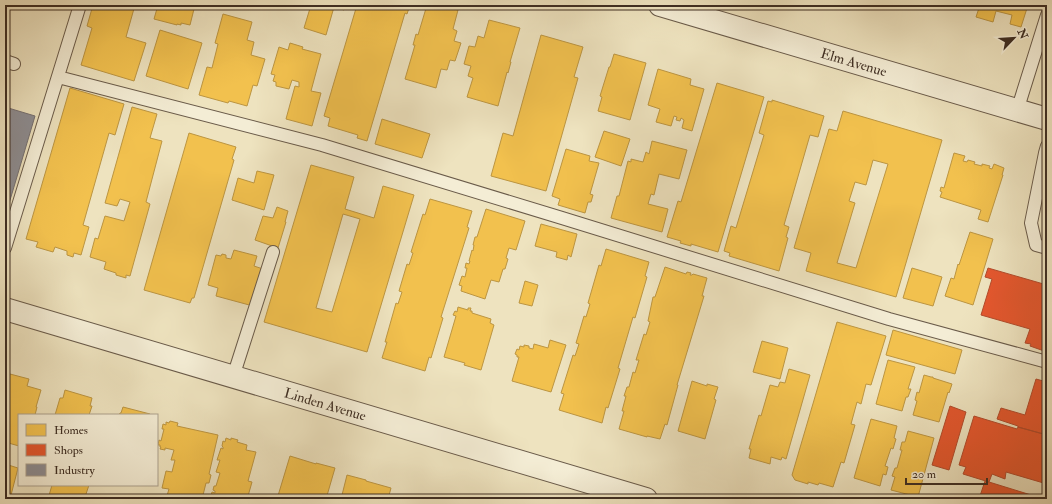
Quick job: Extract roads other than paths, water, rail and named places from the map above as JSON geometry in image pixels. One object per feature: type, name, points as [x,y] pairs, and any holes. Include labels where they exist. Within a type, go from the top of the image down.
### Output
[{"type":"street","name":"Elm Avenue","points":[[660,5],[1047,119]]},
{"type":"street","name":"Linden Avenue","points":[[5,309],[646,499]]},
{"type":"lane","points":[[5,248],[80,5]]},
{"type":"lane","points":[[1017,111],[1047,15]]},
{"type":"lane","points":[[58,77],[322,145],[889,319],[1047,362]]},
{"type":"lane","points":[[1047,146],[1044,153],[1031,223],[1036,245],[1047,248]]},
{"type":"lane","points":[[233,377],[272,252]]}]
